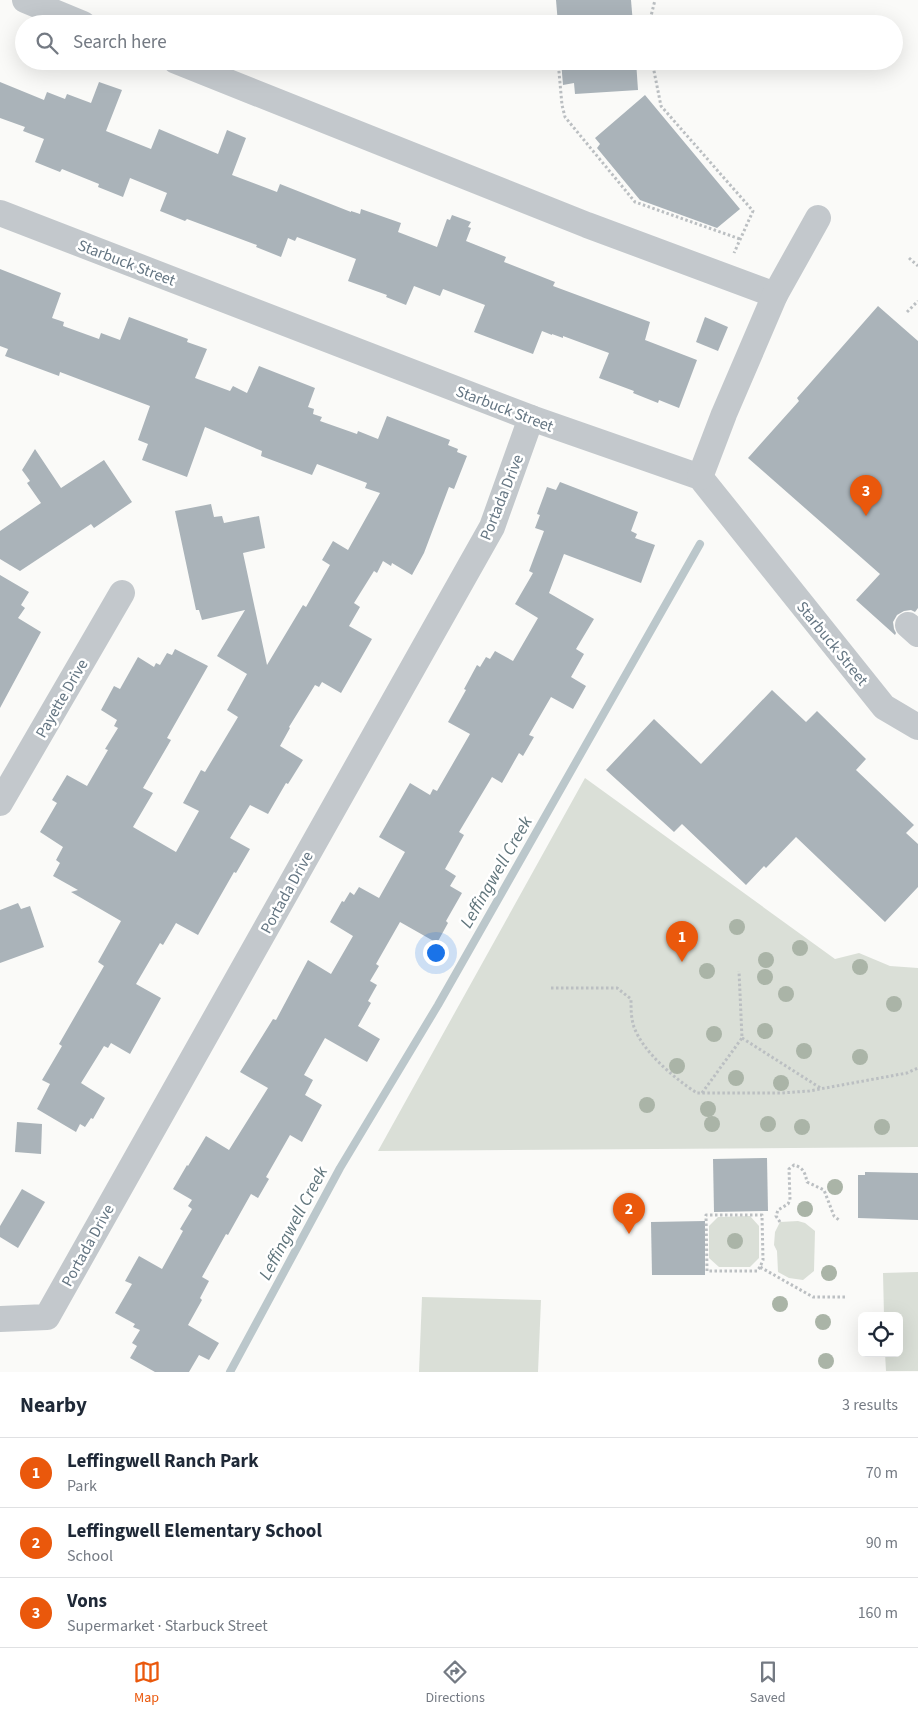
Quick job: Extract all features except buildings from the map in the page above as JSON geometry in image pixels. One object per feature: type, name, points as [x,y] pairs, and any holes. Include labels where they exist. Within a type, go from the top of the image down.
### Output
[{"type":"street","points":[[25,0],[61,15]]},
{"type":"street","points":[[199,70],[587,225],[775,295]]},
{"type":"street","name":"Starbuck Street","points":[[0,213],[531,418],[700,477],[884,707],[918,727]]},
{"type":"street","points":[[700,477],[724,414],[775,295],[818,218]]},
{"type":"street","name":"Portada Drive","points":[[0,1318],[46,1317],[492,527],[531,418]]},
{"type":"street","name":"Payette Drive","points":[[0,803],[122,593]]},
{"type":"path","points":[[651,15],[655,0]]},
{"type":"path","points":[[559,70],[565,118],[636,202],[740,239]]},
{"type":"path","points":[[654,70],[661,106],[753,211],[734,253],[734,280]]},
{"type":"path","points":[[909,258],[918,266]]},
{"type":"path","points":[[907,312],[918,301]]},
{"type":"path","points":[[702,1093],[742,1038],[739,971]]},
{"type":"path","points":[[551,988],[617,988],[631,1000],[631,1015],[634,1027],[647,1049],[686,1086],[697,1092],[782,1093],[822,1089],[907,1073],[918,1068]]},
{"type":"path","points":[[742,1038],[822,1089]]},
{"type":"path","points":[[780,1222],[776,1214],[790,1200],[788,1169],[794,1165],[799,1166],[805,1172],[807,1182],[824,1190],[834,1216],[839,1220]]},
{"type":"path","points":[[706,1215],[762,1215],[763,1260],[760,1267],[757,1271],[708,1271],[706,1215]]},
{"type":"path","points":[[760,1267],[813,1297],[845,1298]]},
{"type":"shaded area","points":[[585,778],[835,959],[859,953],[890,966],[918,968],[918,1147],[378,1151]]},
{"type":"shaded area","points":[[750,1216],[759,1226],[759,1258],[750,1267],[719,1267],[709,1258],[709,1226],[718,1217]]},
{"type":"shaded area","points":[[798,1221],[805,1223],[815,1231],[814,1271],[803,1280],[789,1278],[778,1272],[777,1251],[774,1245],[775,1232],[780,1222]]},
{"type":"shaded area","points":[[918,1272],[918,1371],[886,1371],[885,1357],[903,1357],[903,1312],[884,1312],[883,1273]]},
{"type":"shaded area","points":[[422,1297],[541,1300],[538,1372],[419,1372]]},
{"type":"waterway","name":"Leffingwell Creek","points":[[230,1372],[340,1168],[438,1005],[700,544]]},
{"type":"place","name":"Vons","points":[[866,516]]},
{"type":"place","name":"Leffingwell Ranch Park","points":[[682,962]]},
{"type":"place","name":"Leffingwell Elementary School","points":[[629,1234]]}]
